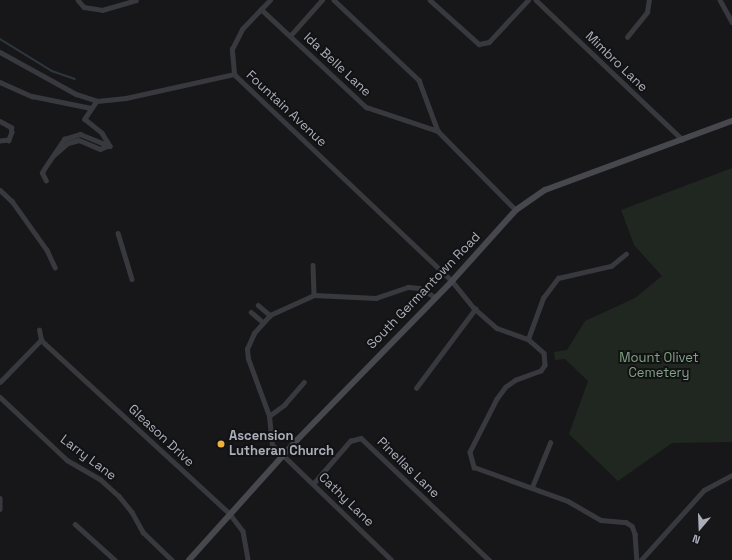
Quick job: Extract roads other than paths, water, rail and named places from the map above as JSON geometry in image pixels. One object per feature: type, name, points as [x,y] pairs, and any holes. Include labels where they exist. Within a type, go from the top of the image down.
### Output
[{"type":"main road","name":"South Germantown Road","points":[[189,560],[230,514],[452,280],[516,210],[545,190],[732,121]]},
{"type":"street","points":[[78,0],[84,7],[102,10],[136,0]]},
{"type":"street","points":[[234,74],[232,49],[242,29],[270,0]]},
{"type":"street","points":[[290,36],[322,0]]},
{"type":"street","points":[[334,0],[419,80],[438,131]]},
{"type":"street","points":[[430,0],[479,44],[489,42],[528,0]]},
{"type":"street","name":"Mimbro Lane","points":[[536,0],[682,139]]},
{"type":"street","points":[[627,37],[647,12],[649,0]]},
{"type":"street","points":[[720,0],[732,22]]},
{"type":"street","name":"Ida Belle Lane","points":[[261,9],[366,107],[438,131],[516,210]]},
{"type":"street","name":"Fountain Avenue","points":[[0,52],[76,94],[97,101],[126,98],[234,74],[452,280],[475,309],[497,328],[528,338]]},
{"type":"street","points":[[0,82],[32,96],[92,108]]},
{"type":"street","points":[[46,181],[42,173],[64,139],[75,134],[85,135],[107,146],[110,146],[102,134],[86,122],[86,116],[97,101]]},
{"type":"street","points":[[0,121],[11,128],[12,132],[9,140],[0,141]]},
{"type":"street","points":[[0,190],[12,201],[47,250],[55,267]]},
{"type":"street","points":[[118,233],[132,279]]},
{"type":"street","points":[[626,254],[611,266],[558,278],[543,298],[528,338],[544,353],[545,365],[535,374],[516,380],[506,386],[481,425],[470,452],[474,467],[481,471],[532,487],[568,501],[601,520],[626,522],[632,526],[635,534],[637,560]]},
{"type":"street","points":[[313,265],[314,296]]},
{"type":"street","points":[[258,305],[270,315],[314,296],[376,298],[408,287],[419,288],[435,298]]},
{"type":"street","points":[[416,388],[475,309]]},
{"type":"street","points":[[251,312],[263,322]]},
{"type":"street","name":"Cathy Lane","points":[[270,315],[248,342],[247,354],[269,416],[272,445],[391,560]]},
{"type":"street","points":[[0,382],[41,340],[39,330]]},
{"type":"street","name":"Gleason Drive","points":[[41,340],[230,514],[243,531],[248,560]]},
{"type":"street","points":[[269,416],[284,406],[304,382]]},
{"type":"street","name":"Larry Lane","points":[[0,397],[67,460],[100,479],[119,496],[132,512],[143,532],[169,559]]},
{"type":"street","name":"Pinellas Lane","points":[[313,484],[350,441],[361,438],[490,560]]},
{"type":"street","points":[[532,487],[550,443]]},
{"type":"street","points":[[641,560],[704,490],[732,475]]},
{"type":"street","points":[[0,498],[0,510]]},
{"type":"street","points":[[76,524],[115,560]]},
{"type":"waterway","points":[[0,39],[52,71],[75,79]]},
{"type":"place","name":"Ascension Lutheran Church","points":[[221,444]]},
{"type":"park label","name":"Mount Olivet Cemetery","points":[[659,366]]}]
